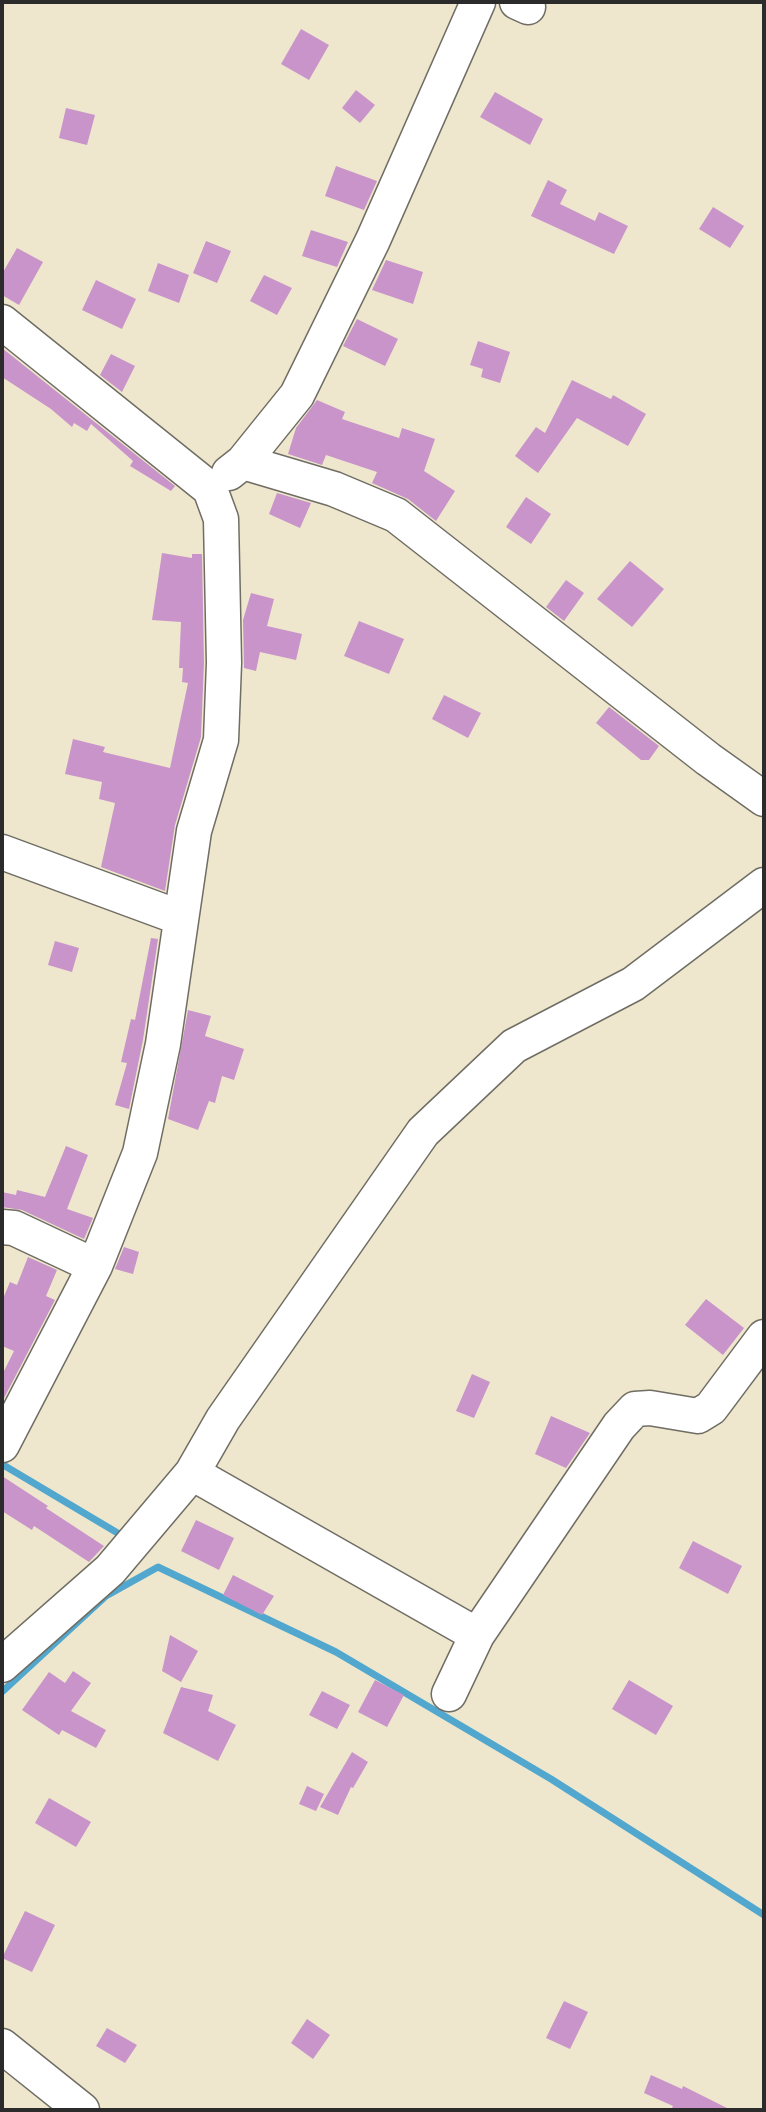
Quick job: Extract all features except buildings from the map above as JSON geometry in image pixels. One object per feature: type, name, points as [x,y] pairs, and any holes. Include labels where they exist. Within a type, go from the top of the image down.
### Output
[{"type":"street","points":[[210,489],[243,462],[297,395],[373,240],[478,2]]},
{"type":"street","points":[[2,322],[210,489],[221,519],[224,663],[221,740],[194,831],[163,1044],[140,1153],[95,1266],[2,1445]]},
{"type":"street","points":[[243,462],[334,489],[396,515],[708,759],[764,799]]},
{"type":"street","points":[[2,852],[181,918]]},
{"type":"street","points":[[2,1665],[110,1570],[192,1473],[223,1419],[423,1132],[514,1046],[633,984],[764,885]]},
{"type":"street","points":[[2,1227],[14,1228],[95,1266]]},
{"type":"street","points":[[449,1694],[477,1635],[619,1426],[635,1409],[650,1408],[698,1416],[711,1408],[764,1337]]},
{"type":"street","points":[[192,1473],[477,1635]]},
{"type":"street","points":[[2,2046],[82,2110]]},
{"type":"waterway","points":[[5,1466],[126,1538]]},
{"type":"waterway","points":[[2,1692],[106,1596],[158,1567],[336,1652],[551,1779],[764,1915]]}]
